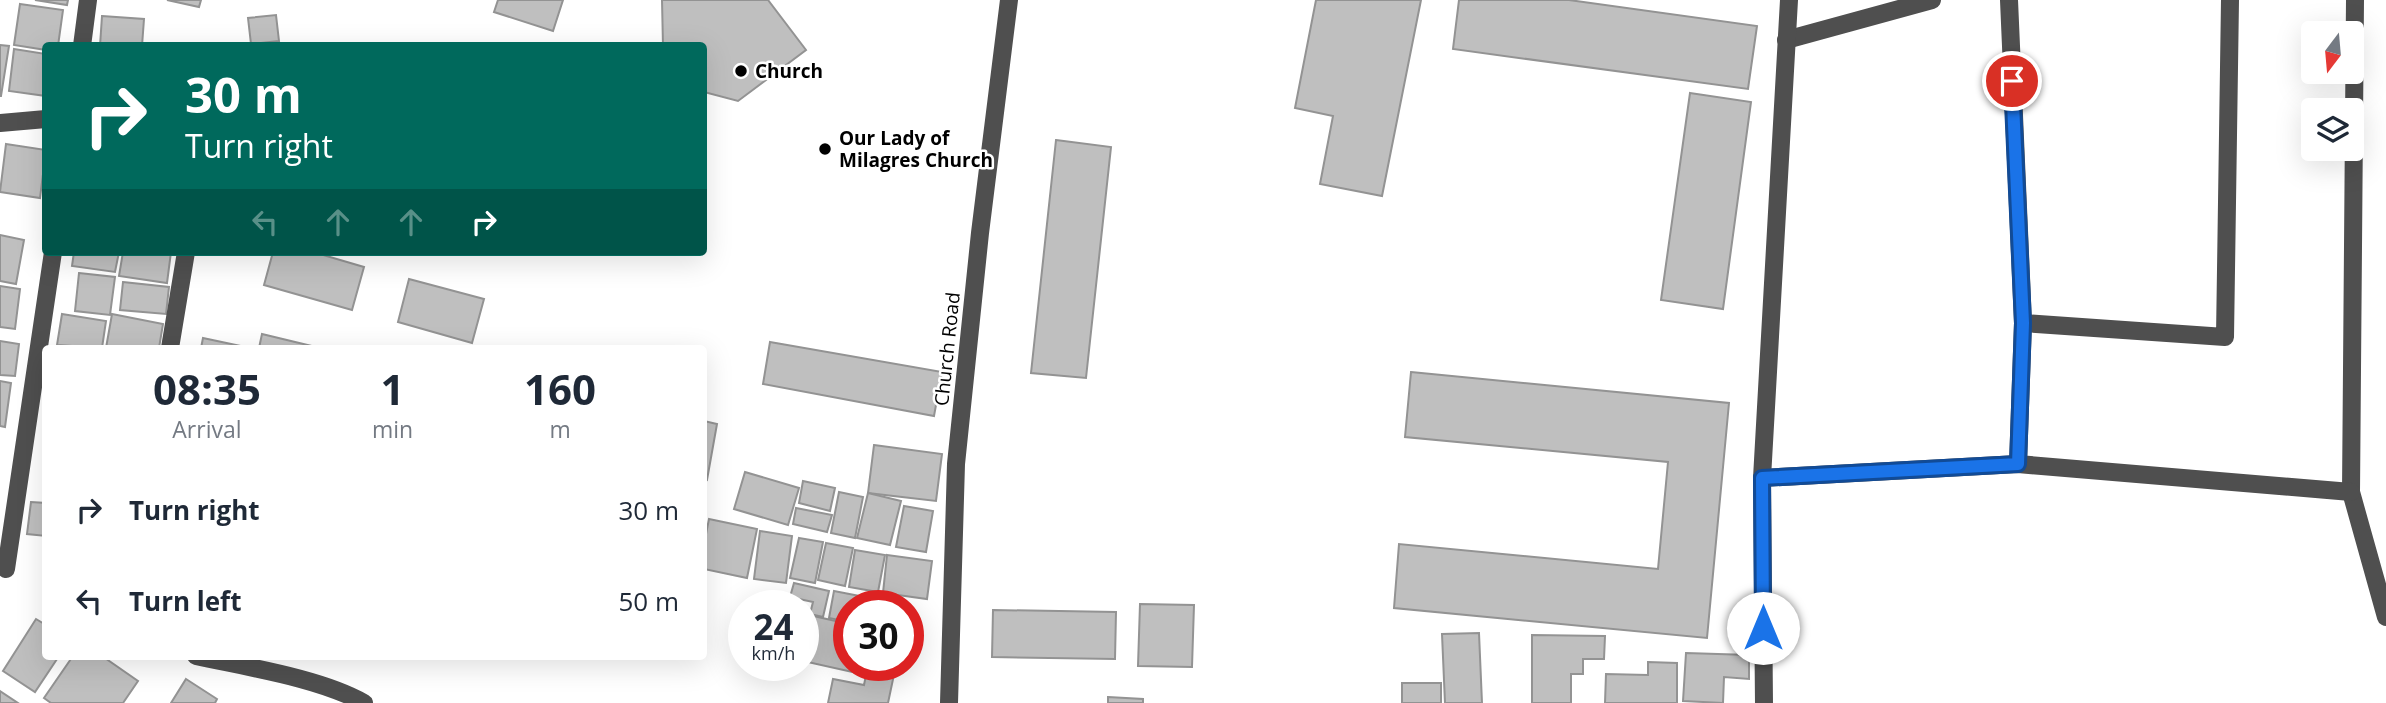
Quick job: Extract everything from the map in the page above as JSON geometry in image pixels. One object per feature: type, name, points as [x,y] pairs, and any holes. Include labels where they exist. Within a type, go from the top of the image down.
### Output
[{"type":"street","points":[[83,42],[88,0]]},
{"type":"street","name":"Church Road","points":[[948,703],[956,464],[980,233],[1009,0]]},
{"type":"street","points":[[1764,703],[1762,478],[1789,0]]},
{"type":"street","points":[[1786,40],[1932,0]]},
{"type":"street","points":[[2009,0],[2023,323],[2018,464]]},
{"type":"street","points":[[2023,323],[2225,337],[2230,0]]},
{"type":"street","points":[[2355,0],[2351,492],[2386,617]]},
{"type":"street","points":[[0,123],[42,119]]},
{"type":"street","points":[[6,569],[52,256]]},
{"type":"street","points":[[170,345],[185,256]]},
{"type":"street","points":[[1762,478],[2018,464],[2351,492]]},
{"type":"street","points":[[215,660],[275,673],[348,694],[364,703]]},
{"type":"building","points":[[35,0],[68,0],[67,5]]},
{"type":"building","points":[[167,0],[201,0],[199,7]]},
{"type":"building","points":[[498,0],[563,0],[553,31],[494,12]]},
{"type":"building","name":"Church","points":[[662,0],[768,0],[806,50],[738,101],[707,93],[707,42],[663,42]]},
{"type":"building","points":[[1316,0],[1421,0],[1382,196],[1320,184],[1333,116],[1295,108]]},
{"type":"building","points":[[1459,0],[1569,0],[1757,26],[1748,89],[1453,49]]},
{"type":"building","points":[[20,4],[63,10],[59,42],[42,42],[42,49],[14,45]]},
{"type":"building","points":[[276,15],[279,41],[251,42],[248,18]]},
{"type":"building","points":[[102,16],[144,19],[142,42],[100,42]]},
{"type":"building","points":[[0,45],[9,46],[1,96],[0,96]]},
{"type":"building","points":[[14,49],[42,53],[42,95],[9,91]]},
{"type":"building","points":[[1690,93],[1751,102],[1723,309],[1661,300]]},
{"type":"building","points":[[1056,140],[1111,147],[1086,378],[1031,373]]},
{"type":"building","points":[[6,144],[42,149],[40,198],[0,192]]},
{"type":"building","points":[[0,235],[24,240],[16,284],[0,281]]},
{"type":"building","points":[[73,256],[118,256],[115,272],[72,266]]},
{"type":"building","points":[[122,256],[170,256],[167,283],[119,276]]},
{"type":"building","points":[[272,256],[327,256],[364,267],[352,310],[264,285]]},
{"type":"building","points":[[79,273],[115,277],[110,315],[75,311]]},
{"type":"building","points":[[409,279],[484,299],[472,343],[398,322]]},
{"type":"building","points":[[123,282],[169,287],[166,314],[120,310]]},
{"type":"building","points":[[0,286],[20,289],[15,329],[0,327]]},
{"type":"building","points":[[62,314],[106,321],[102,345],[57,345]]},
{"type":"building","points":[[112,314],[163,324],[160,345],[107,345]]},
{"type":"building","points":[[262,334],[308,345],[260,345]]},
{"type":"building","points":[[203,338],[236,345],[202,345]]},
{"type":"building","points":[[0,341],[19,344],[15,376],[0,375]]},
{"type":"building","points":[[770,342],[942,372],[934,416],[763,384]]},
{"type":"building","points":[[1411,372],[1729,403],[1707,638],[1394,608],[1399,544],[1658,569],[1668,462],[1405,437]]},
{"type":"building","points":[[0,381],[11,383],[5,427],[0,426]]},
{"type":"building","points":[[707,422],[717,424],[707,480]]},
{"type":"building","points":[[874,445],[942,454],[936,501],[868,493]]},
{"type":"building","points":[[745,472],[799,488],[788,525],[734,509]]},
{"type":"building","points":[[803,481],[835,488],[830,511],[799,503]]},
{"type":"building","points":[[839,492],[863,497],[855,538],[831,533]]},
{"type":"building","points":[[868,493],[901,501],[890,545],[857,538]]},
{"type":"building","points":[[31,502],[42,503],[42,536],[27,534]]},
{"type":"building","points":[[904,506],[933,511],[926,552],[896,547]]},
{"type":"building","points":[[796,508],[832,515],[827,532],[793,524]]},
{"type":"building","points":[[709,519],[757,529],[747,578],[707,570]]},
{"type":"building","points":[[760,531],[792,536],[786,583],[754,579]]},
{"type":"building","points":[[799,538],[823,542],[815,583],[790,578]]},
{"type":"building","points":[[826,543],[853,548],[845,586],[818,580]]},
{"type":"building","points":[[855,550],[885,555],[878,590],[849,587]]},
{"type":"building","points":[[887,555],[932,561],[927,599],[924,599],[924,590],[883,590]]},
{"type":"building","points":[[794,583],[829,591],[823,617],[819,616],[819,590],[792,590]]},
{"type":"building","points":[[833,596],[833,619],[829,618]]},
{"type":"building","points":[[1140,604],[1194,605],[1192,667],[1138,666]]},
{"type":"building","points":[[993,610],[1116,612],[1115,659],[992,657]]},
{"type":"building","points":[[819,617],[833,620],[833,668],[819,665]]},
{"type":"building","points":[[36,619],[42,623],[42,660],[56,660],[35,692],[3,671]]},
{"type":"building","points":[[1479,633],[1482,703],[1445,703],[1442,634]]},
{"type":"building","points":[[1532,635],[1605,636],[1604,659],[1583,659],[1583,674],[1571,674],[1571,703],[1532,703]]},
{"type":"building","points":[[1686,653],[1749,655],[1749,679],[1724,677],[1723,703],[1683,701]]},
{"type":"building","points":[[70,660],[108,660],[138,681],[123,703],[51,703],[44,698]]},
{"type":"building","points":[[1648,662],[1677,663],[1677,703],[1605,703],[1606,674],[1648,675]]},
{"type":"building","points":[[186,679],[217,699],[215,703],[171,703]]},
{"type":"building","points":[[833,679],[864,685],[865,681],[893,681],[888,703],[828,703]]},
{"type":"building","points":[[1402,683],[1441,683],[1441,703],[1402,703]]},
{"type":"building","points":[[0,691],[18,703],[0,703]]},
{"type":"building","points":[[1108,697],[1143,699],[1143,703],[1108,703]]},
{"type":"place","name":"Church","points":[[741,71]]},
{"type":"place","name":"Our Lady of Milagres Church","points":[[825,149]]},
{"type":"route","points":[[1763,628],[1762,478],[2018,464],[2023,323],[2012,81]]}]
